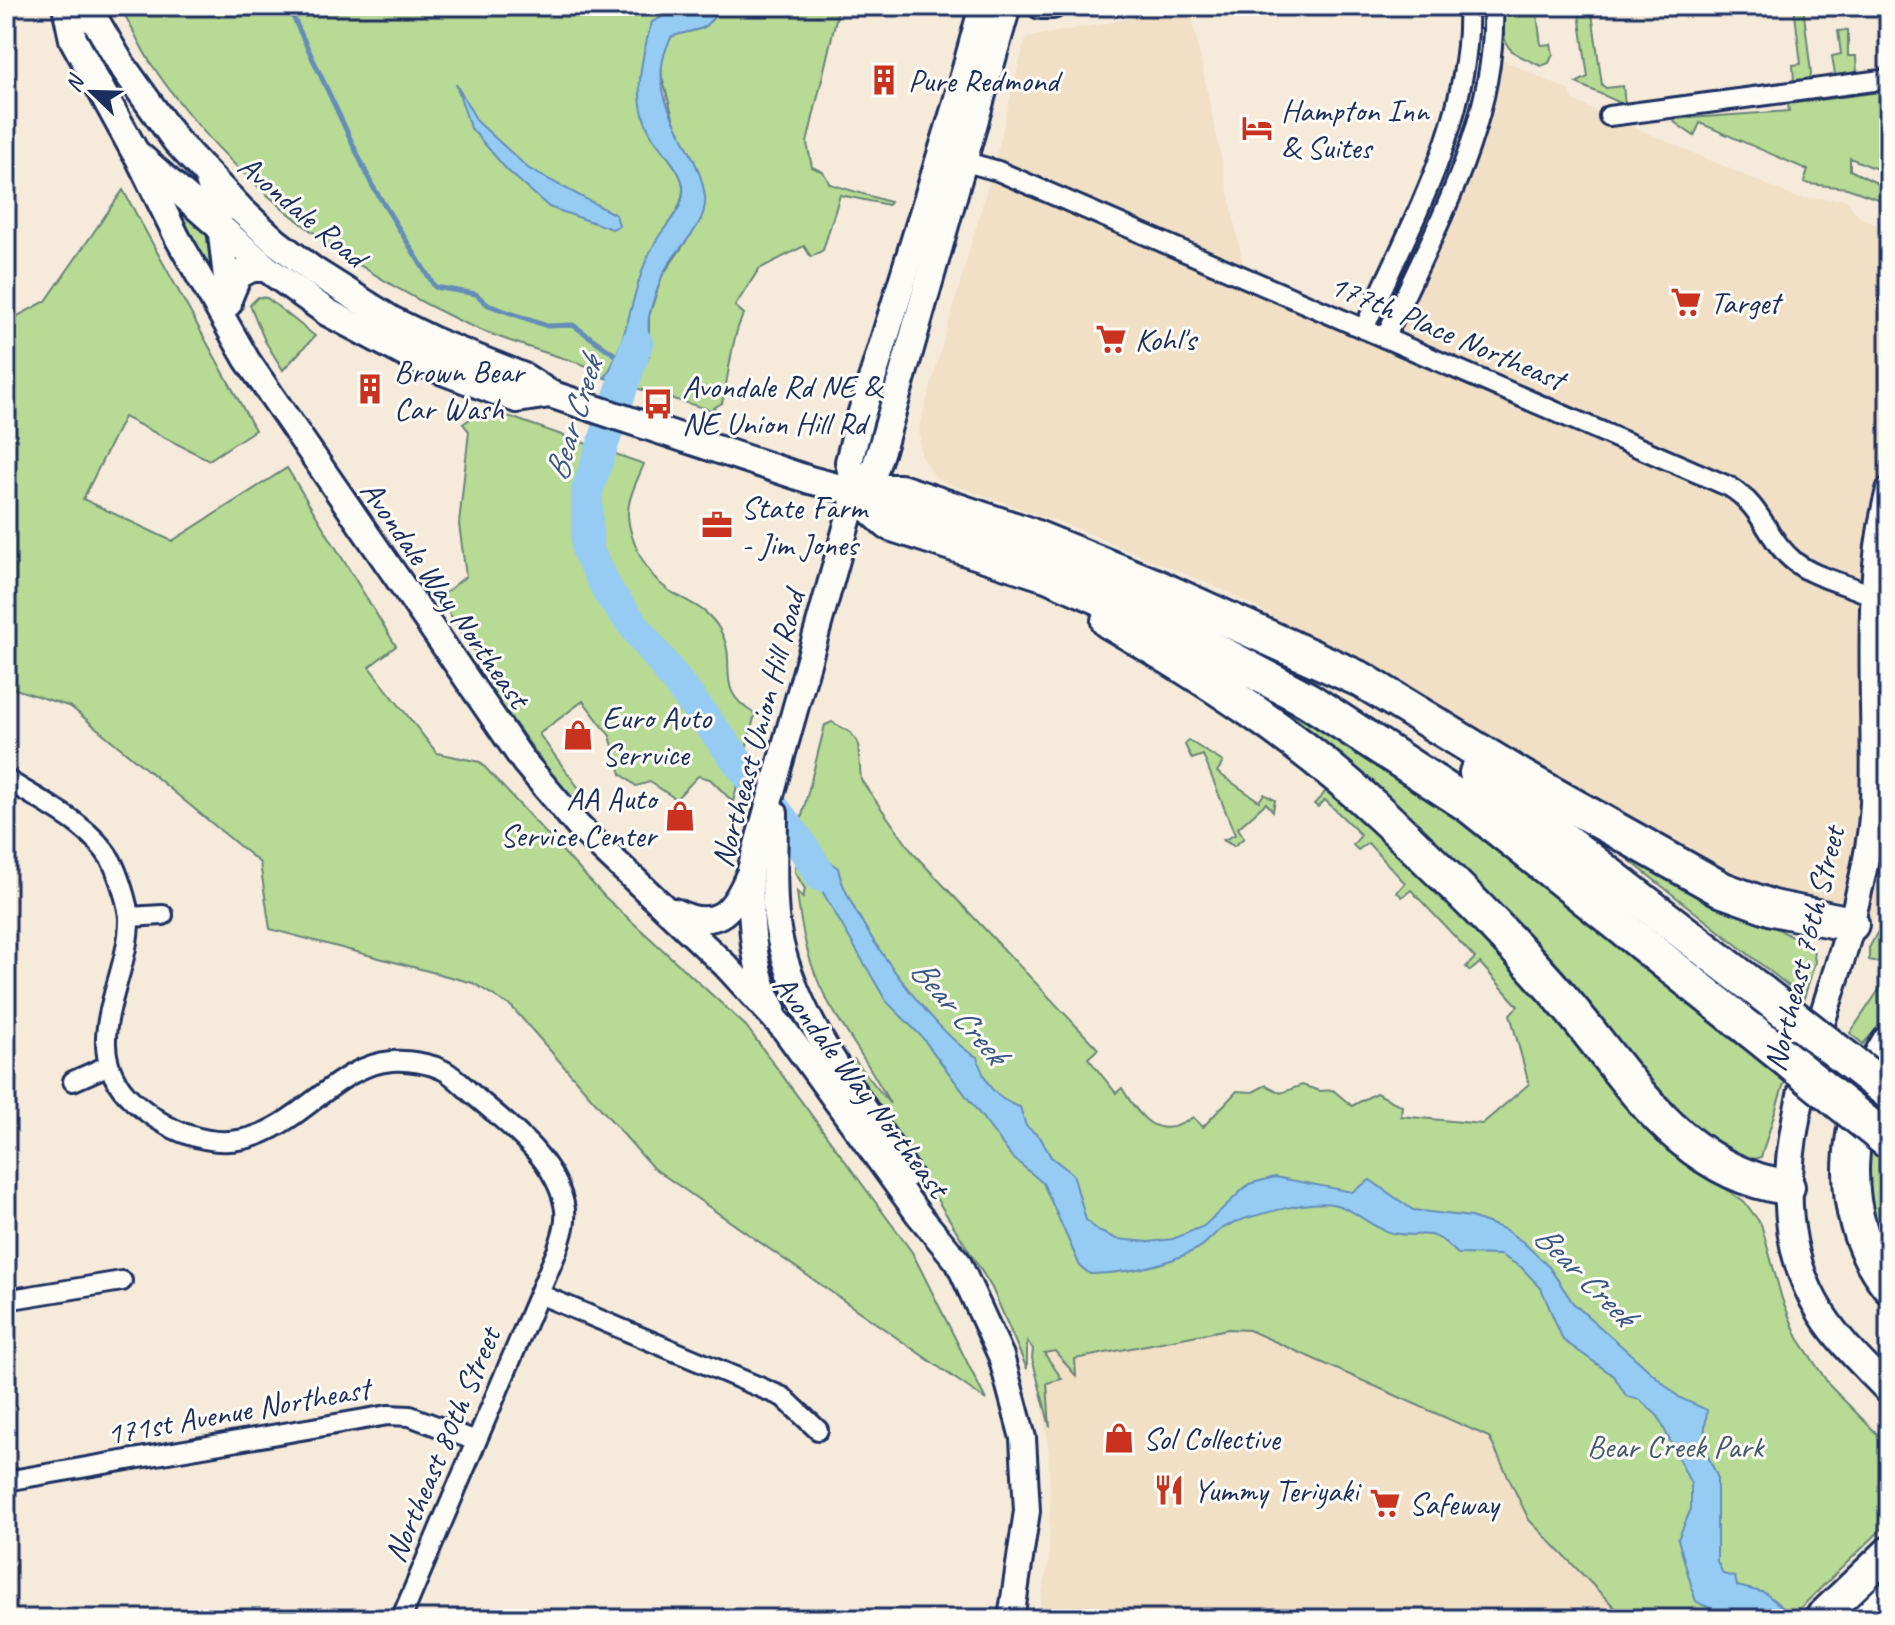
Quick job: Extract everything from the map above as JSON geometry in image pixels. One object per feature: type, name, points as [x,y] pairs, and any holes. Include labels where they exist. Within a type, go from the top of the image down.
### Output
[{"type":"highway","points":[[856,492],[890,523],[1047,574],[1180,632],[1308,700],[1389,750],[1469,805],[1889,1142]]},
{"type":"highway","points":[[856,492],[900,492],[1011,529],[1154,586],[1362,680],[1523,778],[1723,890],[1773,908],[1851,924]]},
{"type":"highway","points":[[979,550],[1163,652],[1282,730],[1385,818],[1476,908],[1561,998],[1652,1111],[1680,1137],[1738,1176],[1756,1183],[1787,1187]]},
{"type":"highway","points":[[1250,631],[1410,727],[1484,778],[1889,1092]]},
{"type":"highway","points":[[1889,1043],[1873,1069],[1857,1116],[1850,1168],[1852,1204],[1866,1249],[1889,1285]]},
{"type":"main road","name":"Avondale Road","points":[[66,6],[73,39],[135,152],[266,268],[338,318],[427,365],[517,399],[550,394]]},
{"type":"main road","name":"Avondale Road","points":[[72,6],[97,23],[147,104],[207,177],[276,242],[353,297],[436,342],[524,377],[550,394],[810,480],[856,492]]},
{"type":"main road","name":"Northeast Union Hill Road","points":[[856,492],[849,462],[859,422],[955,109],[983,6]]},
{"type":"main road","name":"Northeast Union Hill Road","points":[[856,492],[874,471],[881,451],[966,162],[1007,6]]},
{"type":"main road","points":[[228,299],[238,275],[252,268],[266,268]]},
{"type":"main road","name":"Northeast 76th Street","points":[[1851,924],[1795,1127],[1787,1187],[1795,1249],[1813,1299],[1838,1337],[1889,1391]]},
{"type":"main road","points":[[1820,1618],[1889,1552]]},
{"type":"main road","points":[[1866,1619],[1889,1597]]},
{"type":"street","points":[[1040,6],[1053,6]]},
{"type":"street","points":[[1364,329],[1454,115],[1466,47],[1468,6]]},
{"type":"street","points":[[1385,338],[1462,167],[1478,122],[1492,55],[1493,6]]},
{"type":"street","points":[[1609,116],[1889,79]]},
{"type":"street","name":"Avondale Way Northeast","points":[[135,152],[178,239],[247,360],[322,474],[524,762],[578,826],[725,965],[784,1029],[918,1214],[958,1262],[1001,1356],[1023,1438],[1027,1511],[1011,1619]]},
{"type":"street","name":"177th Place Northeast","points":[[966,162],[998,171],[1730,487],[1752,502],[1780,546],[1796,563],[1875,597]]},
{"type":"street","name":"Avondale Way Northeast","points":[[207,177],[221,231],[228,299],[247,360]]},
{"type":"street","name":"Northeast 76th Street","points":[[1851,924],[1871,824],[1875,597],[1879,545],[1889,490]]},
{"type":"street","name":"Northeast Union Hill Road","points":[[784,1029],[763,991],[751,924],[750,870],[856,492]]},
{"type":"street","points":[[1873,709],[1889,683]]},
{"type":"street","points":[[6,779],[88,833],[111,861],[129,917],[106,1029],[107,1066],[73,1081]]},
{"type":"street","points":[[776,779],[775,898],[783,953],[813,1022],[924,1199],[958,1262]]},
{"type":"street","points":[[660,904],[695,919],[715,918],[732,909],[750,870]]},
{"type":"street","points":[[129,917],[163,915]]},
{"type":"street","name":"Northeast 80th Street","points":[[107,1066],[124,1093],[155,1121],[191,1136],[225,1141],[258,1137],[361,1070],[390,1061],[420,1062],[446,1071],[524,1139],[553,1175],[565,1207],[565,1226],[401,1619]]},
{"type":"street","points":[[6,1300],[122,1281]]},
{"type":"street","points":[[539,1294],[783,1397],[818,1430]]},
{"type":"street","name":"171st Avenue Northeast","points":[[6,1481],[388,1415],[410,1416],[476,1441]]},
{"type":"shaded area","points":[[1190,8],[1246,278],[1385,338],[1462,167],[1492,55],[1570,91],[1574,101],[1797,198],[1846,199],[1859,217],[1889,230],[1889,914],[1851,924],[1773,908],[1357,663],[1228,592],[1076,528],[937,479],[921,455],[919,427],[995,161],[1024,44],[1029,37]]},
{"type":"shaded area","points":[[1232,1319],[1491,1411],[1640,1619],[1037,1619],[1049,1560],[1050,1501],[1049,1452],[1036,1355]]},
{"type":"green space","points":[[120,6],[684,6],[652,22],[651,135],[679,173],[682,196],[654,246],[621,347],[605,378],[590,367],[507,340],[458,320],[370,272],[328,244],[288,213],[215,144],[152,65]]},
{"type":"green space","points":[[718,6],[839,6],[807,143],[812,167],[823,172],[830,184],[890,202],[888,205],[840,195],[823,250],[811,257],[804,246],[759,269],[735,306],[744,314],[734,344],[722,403],[710,410],[636,388],[640,367],[649,356],[649,316],[662,276],[701,220],[662,77],[661,56],[672,36],[703,28],[717,14]]},
{"type":"green space","points":[[1503,6],[1536,6],[1541,45],[1551,44],[1553,54],[1549,63],[1541,66],[1518,55],[1507,45]]},
{"type":"green space","points":[[1591,6],[1602,85],[1606,88],[1623,86],[1625,105],[1576,83],[1588,77],[1578,7]]},
{"type":"green space","points":[[1794,6],[1803,6],[1811,73],[1810,79],[1794,83],[1793,65],[1801,64]]},
{"type":"green space","points":[[1848,30],[1848,56],[1856,56],[1857,74],[1840,79],[1835,75],[1832,56],[1841,54],[1838,31]]},
{"type":"green space","points":[[1889,91],[1889,174],[1850,158],[1850,170],[1889,189],[1889,203],[1847,188],[1809,184],[1804,182],[1808,170],[1700,123],[1694,136],[1674,122],[1676,119],[1789,111],[1788,104]]},
{"type":"green space","points":[[123,190],[255,430],[209,460],[124,417],[83,499],[172,541],[287,468],[396,646],[369,667],[437,753],[480,762],[605,897],[746,1026],[912,1252],[986,1400],[652,1167],[512,1007],[473,983],[270,929],[260,863],[71,707],[6,686],[6,322],[46,301]]},
{"type":"green space","points":[[165,195],[206,228],[211,273],[207,276]]},
{"type":"green space","points":[[258,297],[267,298],[315,336],[283,370],[265,341],[250,305]]},
{"type":"green space","points":[[485,408],[644,464],[628,510],[629,526],[636,547],[660,584],[704,611],[715,622],[728,654],[728,675],[734,695],[755,714],[733,802],[710,779],[698,776],[676,799],[650,782],[636,786],[621,774],[610,736],[583,701],[539,734],[586,798],[582,807],[575,806],[495,696],[485,667],[439,598],[466,576],[459,524],[469,431],[463,424]]},
{"type":"green space","points":[[1266,700],[1383,764],[1464,821],[1785,1080],[1761,1157],[1751,1159],[1730,1154],[1682,1119]]},
{"type":"green space","name":"Bear Creek Park","points":[[832,722],[851,733],[858,743],[861,780],[913,853],[1098,1049],[1088,1058],[1116,1093],[1122,1088],[1151,1124],[1170,1128],[1193,1117],[1203,1127],[1237,1091],[1253,1092],[1266,1085],[1281,1093],[1302,1085],[1320,1091],[1333,1090],[1352,1106],[1376,1093],[1402,1106],[1401,1116],[1482,1124],[1529,1084],[1510,1014],[1518,1006],[1480,963],[1470,971],[1466,967],[1475,958],[1411,890],[1402,897],[1397,892],[1405,883],[1368,843],[1358,850],[1353,845],[1361,835],[1325,800],[1318,807],[1314,804],[1328,789],[1476,922],[1588,1053],[1620,1099],[1652,1132],[1746,1204],[1761,1224],[1782,1299],[1798,1338],[1830,1386],[1889,1446],[1889,1522],[1789,1619],[1626,1619],[1529,1520],[1489,1437],[1249,1330],[1228,1329],[1075,1359],[1076,1376],[1055,1351],[1044,1353],[1062,1379],[1047,1383],[1050,1427],[1032,1358],[1033,1349],[1027,1341],[1027,1369],[992,1288],[851,1061],[854,1059],[890,1104],[826,998],[810,959],[797,892],[803,898],[805,889],[795,872],[796,846],[809,870],[814,846],[800,824],[825,725]]},
{"type":"green space","points":[[1188,740],[1223,762],[1217,772],[1259,801],[1264,794],[1275,800],[1273,811],[1266,803],[1238,828],[1244,838],[1234,846],[1223,840],[1235,835],[1203,755],[1192,759],[1185,745]]},
{"type":"green space","points":[[1582,823],[1813,948],[1815,962],[1804,998]]},
{"type":"green space","points":[[1889,911],[1889,956],[1878,962],[1869,960],[1869,948]]},
{"type":"green space","points":[[1889,975],[1889,1015],[1863,1044],[1850,1033]]},
{"type":"green space","points":[[1869,1148],[1889,1165],[1889,1251],[1870,1201]]},
{"type":"water","points":[[684,6],[718,6],[717,14],[703,28],[672,36],[663,58],[665,99],[700,177],[704,208],[696,228],[662,276],[649,317],[649,354],[636,388],[605,378],[614,362],[648,257],[680,206],[683,190],[676,168],[646,123],[640,79],[652,22]]},
{"type":"water","points":[[456,84],[477,121],[529,169],[616,215],[619,226],[612,229],[549,207],[507,170],[470,127]]},
{"type":"water","points":[[800,824],[823,857],[838,868],[857,914],[895,972],[939,1025],[977,1057],[992,1089],[1003,1099],[1020,1107],[1026,1126],[1040,1137],[1051,1157],[1073,1174],[1086,1220],[1098,1231],[1117,1239],[1149,1242],[1173,1239],[1204,1226],[1249,1184],[1275,1177],[1352,1192],[1370,1180],[1413,1210],[1471,1217],[1504,1229],[1549,1267],[1573,1303],[1680,1398],[1707,1410],[1703,1445],[1717,1476],[1717,1561],[1723,1574],[1735,1577],[1737,1586],[1765,1593],[1793,1616],[1789,1619],[1736,1619],[1696,1602],[1678,1539],[1691,1509],[1691,1484],[1658,1416],[1640,1400],[1626,1396],[1614,1376],[1563,1340],[1541,1288],[1521,1267],[1500,1255],[1458,1254],[1433,1236],[1392,1233],[1340,1206],[1322,1203],[1242,1220],[1220,1230],[1197,1249],[1158,1264],[1090,1274],[1080,1266],[1043,1183],[1012,1157],[921,1036],[886,1001],[796,846]]},
{"type":"waterway","points":[[288,6],[372,185],[435,287],[476,294],[488,305],[547,326],[573,325],[621,359]]},
{"type":"waterway","name":"Bear Creek","points":[[637,343],[587,491],[587,549],[609,593],[799,841],[821,876]]},
{"type":"place","name":"Pure Redmond","points":[[884,80]]},
{"type":"place","name":"Hampton Inn & Suites","points":[[1257,128]]},
{"type":"place","name":"Target","points":[[1686,302]]},
{"type":"place","name":"Kohl's","points":[[1111,339]]},
{"type":"place","name":"Brown Bear Car Wash","points":[[370,389]]},
{"type":"place","name":"Avondale Rd NE & NE Union Hill Rd","points":[[658,404]]},
{"type":"place","name":"State Farm - Jim Jones","points":[[717,525]]},
{"type":"place","name":"Euro Auto Serrvice","points":[[578,735]]},
{"type":"place","name":"AA Auto Service Center","points":[[680,816]]},
{"type":"place","name":"Sol Collective","points":[[1119,1438]]},
{"type":"place","name":"Yummy Teriyaki","points":[[1169,1490]]},
{"type":"place","name":"Safeway","points":[[1385,1503]]}]
